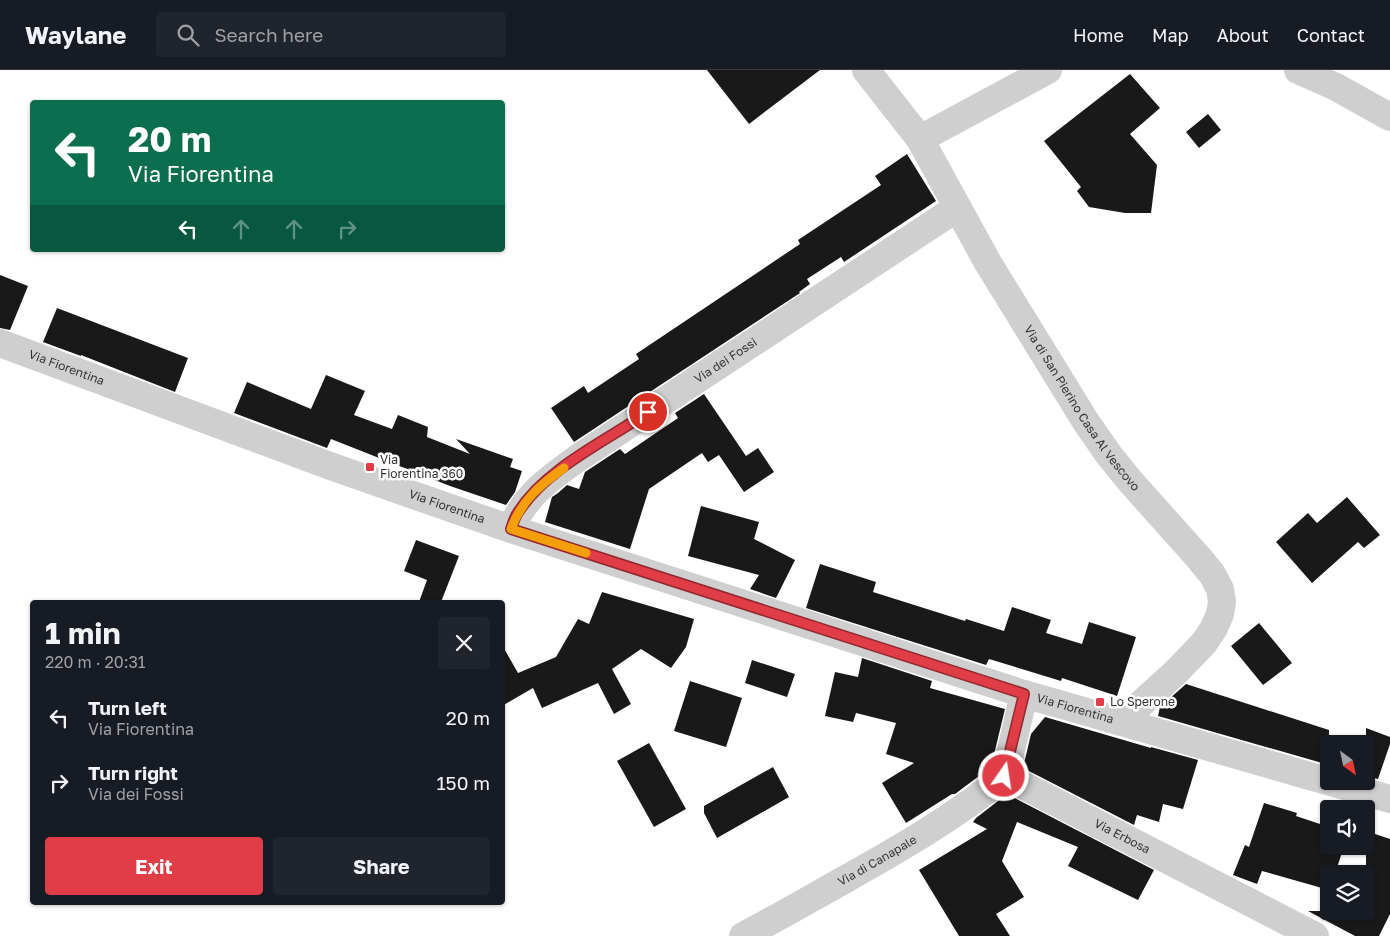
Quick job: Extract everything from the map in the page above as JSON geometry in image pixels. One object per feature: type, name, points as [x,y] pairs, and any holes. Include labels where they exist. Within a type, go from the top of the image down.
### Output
[{"type":"street","name":"Via di San Pierino Casa Al Vescovo","points":[[866,70],[920,139],[988,263],[1086,422],[1130,481],[1203,562],[1220,589],[1222,602],[1220,614],[1214,628],[1204,643],[1176,672],[1121,722]]},
{"type":"street","points":[[920,139],[1048,70]]},
{"type":"street","points":[[1298,70],[1336,87],[1390,118]]},
{"type":"street","name":"Via dei Fossi","points":[[511,529],[517,512],[544,482],[957,208]]},
{"type":"street","name":"Via Fiorentina","points":[[0,343],[333,467],[511,529],[1024,694],[1390,800]]},
{"type":"street","points":[[1004,776],[1024,694]]},
{"type":"street","name":"Via di Canapale","points":[[743,936],[898,848],[957,812],[982,795],[1004,776]]},
{"type":"street","name":"Via Erbosa","points":[[1004,776],[1315,936]]},
{"type":"building","points":[[707,70],[820,70],[749,124]]},
{"type":"building","points":[[1130,74],[1160,108],[1130,134],[1157,165],[1151,213],[1125,213],[1089,207],[1077,191],[1081,187],[1044,141]]},
{"type":"building","points":[[1208,114],[1221,130],[1199,148],[1186,132]]},
{"type":"building","points":[[907,154],[936,201],[844,262],[841,257],[807,279],[810,284],[800,293],[574,442],[551,408],[584,386],[588,393],[639,359],[636,354],[800,244],[798,240],[881,185],[875,176]]},
{"type":"building","points":[[0,275],[28,286],[10,330],[0,328]]},
{"type":"building","points":[[57,308],[188,358],[175,392],[43,342]]},
{"type":"building","points":[[326,375],[365,391],[354,415],[392,429],[398,415],[428,427],[427,437],[470,454],[456,439],[513,459],[510,467],[522,471],[515,492],[506,505],[450,486],[331,439],[327,448],[234,413],[247,382],[311,409]]},
{"type":"building","points":[[704,394],[746,456],[758,448],[774,472],[744,492],[719,455],[708,462],[702,453],[649,489],[630,549],[545,522],[552,497],[567,485],[579,489],[585,472],[620,449],[625,454],[678,418],[675,413]]},
{"type":"building","points":[[1347,497],[1380,535],[1364,548],[1358,542],[1312,583],[1276,542],[1308,513],[1317,523]]},
{"type":"building","points":[[701,506],[759,522],[754,539],[795,560],[776,598],[750,589],[759,575],[688,556]]},
{"type":"building","points":[[416,540],[459,556],[442,600],[420,600],[427,580],[404,571]]},
{"type":"building","points":[[820,564],[876,582],[873,592],[965,621],[966,619],[1004,631],[1012,607],[1051,620],[1046,633],[1082,644],[1089,622],[1136,637],[1117,696],[1062,678],[1061,681],[989,659],[986,665],[806,608]]},
{"type":"building","points":[[602,592],[694,619],[686,647],[671,668],[641,649],[612,669],[631,704],[614,714],[598,683],[542,708],[533,688],[505,704],[505,650],[518,673],[556,657],[578,619],[589,624]]},
{"type":"building","points":[[1259,623],[1292,663],[1263,685],[1231,646]]},
{"type":"building","points":[[862,658],[932,681],[930,688],[1005,709],[991,767],[955,794],[952,794],[906,823],[882,783],[914,763],[886,754],[896,723],[856,713],[853,722],[825,716],[835,672],[858,677]]},
{"type":"building","points":[[752,660],[795,674],[787,697],[745,683]]},
{"type":"building","points":[[690,681],[742,698],[726,747],[674,731]]},
{"type":"building","points":[[1186,684],[1329,730],[1329,735],[1320,735],[1320,762],[1158,716],[1160,707]]},
{"type":"building","points":[[1045,717],[1198,760],[1183,809],[1163,804],[1159,822],[1137,815],[1134,825],[1023,768],[1031,734]]},
{"type":"building","points":[[1366,728],[1390,737],[1390,744],[1378,779],[1375,778],[1375,735],[1366,735]]},
{"type":"building","points":[[649,743],[686,809],[654,827],[617,761]]},
{"type":"building","points":[[773,767],[789,797],[717,838],[704,813],[704,806]]},
{"type":"building","points":[[1007,794],[1154,870],[1138,900],[1068,866],[1078,847],[1017,822],[1002,861],[1024,897],[996,914],[1010,936],[959,936],[919,870],[987,829],[973,822]]},
{"type":"building","points":[[1264,803],[1297,813],[1296,816],[1320,824],[1320,855],[1341,855],[1338,865],[1320,865],[1320,887],[1262,871],[1257,884],[1233,875],[1245,845],[1249,847]]},
{"type":"building","points":[[1375,834],[1390,839],[1390,914],[1379,936],[1355,936],[1325,920],[1375,920],[1375,865],[1366,865],[1366,855],[1375,855]]},
{"type":"building","points":[[1308,911],[1320,911],[1320,917]]},
{"type":"slow traffic","points":[[564,468],[544,482],[530,496],[517,512],[511,529],[586,553]]},
{"type":"place","name":"Via Fiorentina 360","points":[[370,467]]},
{"type":"place","name":"Lo Sperone","points":[[1100,702]]},
{"type":"route","points":[[648,412],[602,441],[544,482],[517,512],[511,529],[1024,694],[1004,776]]}]
